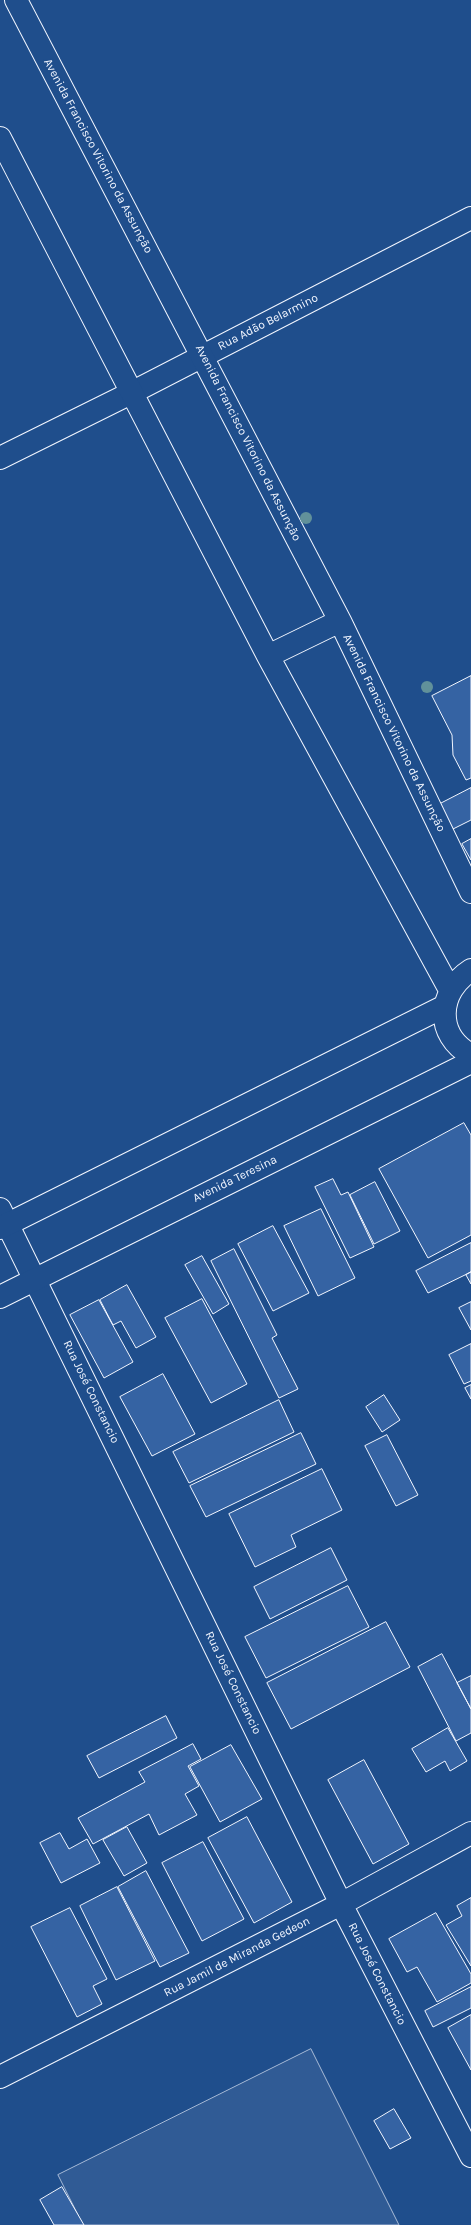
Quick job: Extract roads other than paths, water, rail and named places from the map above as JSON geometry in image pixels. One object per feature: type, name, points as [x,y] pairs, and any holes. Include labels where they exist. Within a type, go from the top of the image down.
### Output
[{"type":"main road","name":"Avenida Francisco Vitorino da Assunção","points":[[16,0],[340,621],[471,892]]},
{"type":"main road","points":[[0,138],[447,998]]},
{"type":"main road","name":"Rua Adão Belarmino","points":[[0,458],[133,392],[471,218]]},
{"type":"main road","points":[[268,656],[340,621]]},
{"type":"main road","points":[[471,970],[460,977],[447,998],[445,1022],[452,1038],[462,1050],[471,1056]]},
{"type":"main road","points":[[3,1220],[447,998]]},
{"type":"main road","name":"Avenida Teresina","points":[[0,1297],[471,1062]]},
{"type":"main road","name":"Rua José Constancio","points":[[3,1220],[35,1279],[341,1904],[471,2156]]},
{"type":"main road","name":"Rua Jamil de Miranda Gedeon","points":[[0,2077],[341,1904],[471,1833]]}]
